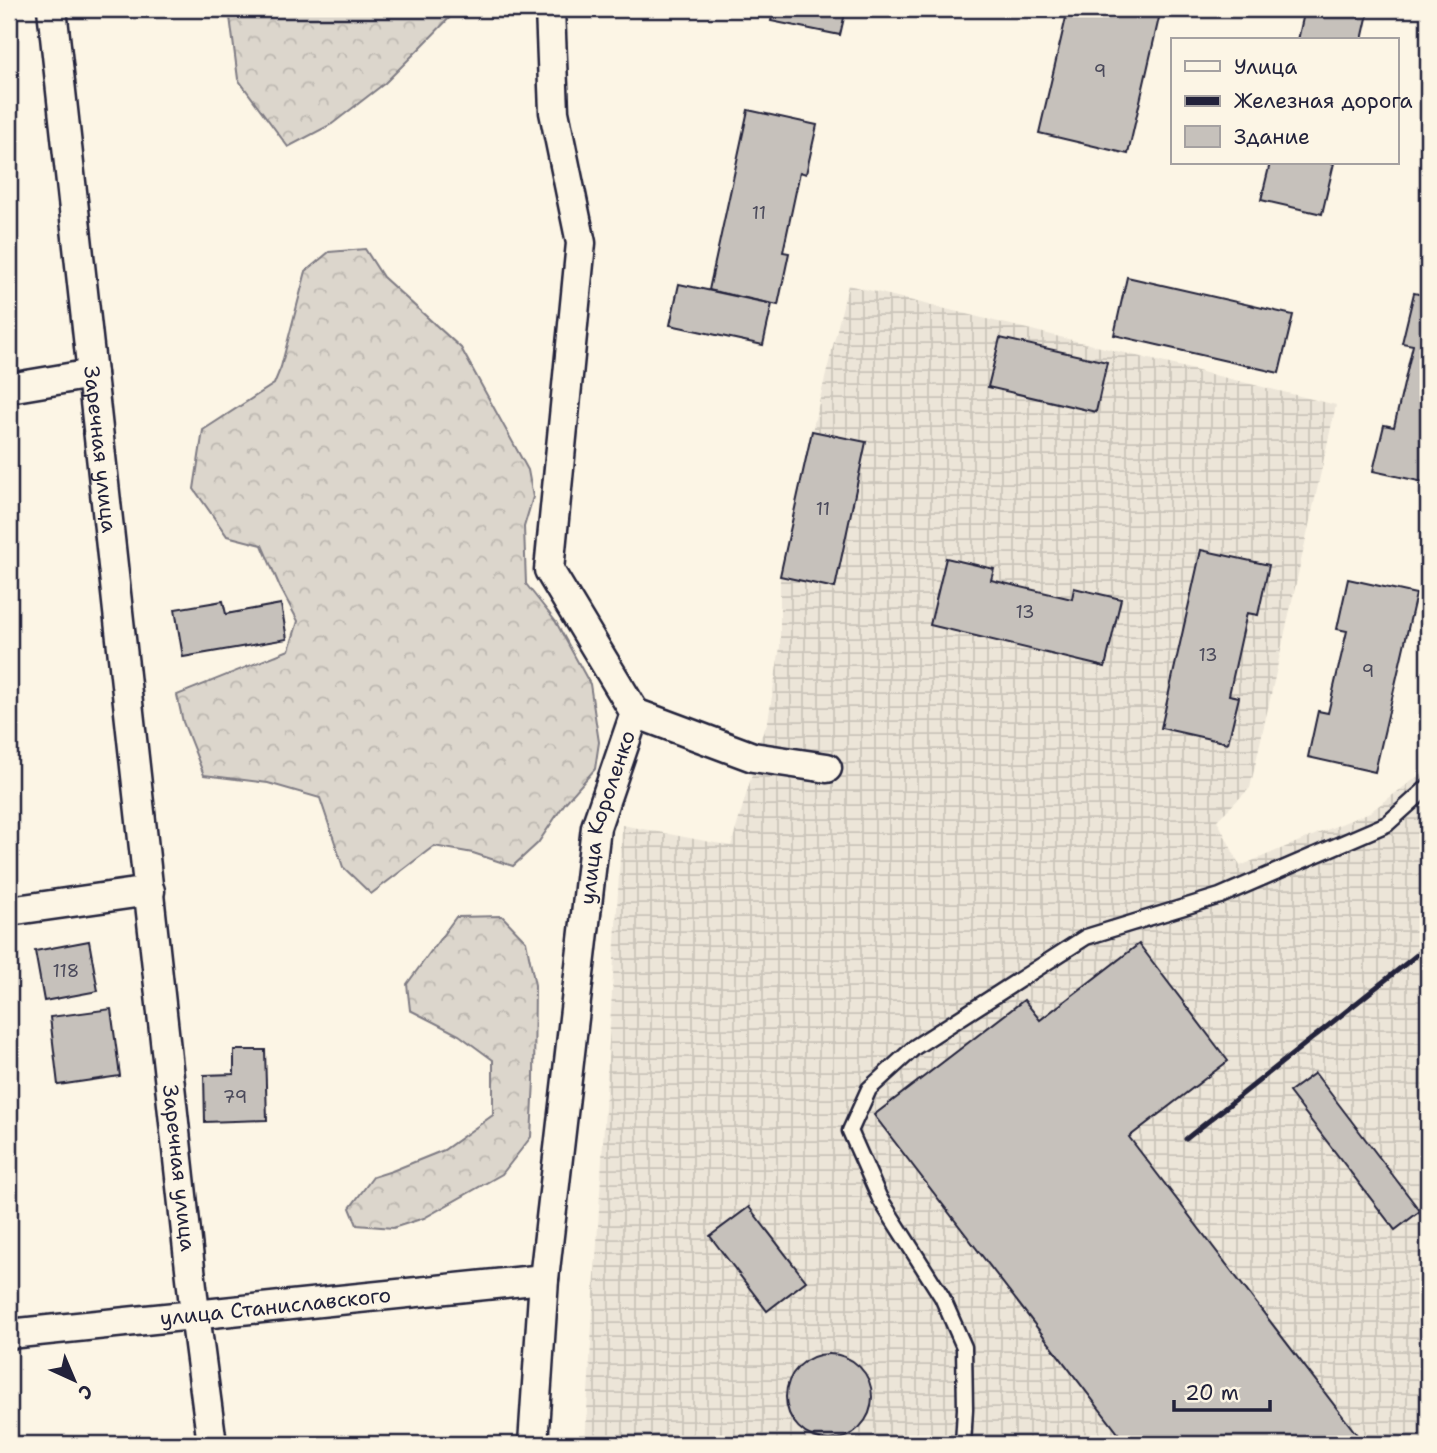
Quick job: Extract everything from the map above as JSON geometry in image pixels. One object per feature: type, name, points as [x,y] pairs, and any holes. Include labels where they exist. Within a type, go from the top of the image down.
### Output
[{"type":"street","name":"Заречная улица","points":[[52,9],[195,1314],[212,1444]]},
{"type":"street","name":"улица Короленко","points":[[533,1444],[544,1279],[596,827],[635,713],[549,570],[581,243],[554,112],[550,9]]},
{"type":"street","points":[[9,388],[92,374]]},
{"type":"street","points":[[635,713],[753,757],[827,768]]},
{"type":"street","points":[[9,911],[150,891]]},
{"type":"street","name":"улица Станиславского","points":[[9,1334],[544,1279]]},
{"type":"lane","points":[[963,1444],[964,1347],[942,1297],[880,1199],[850,1131],[869,1089],[915,1047],[1086,937],[1220,896],[1387,824],[1428,787]]},
{"type":"shaded area","points":[[848,285],[1336,405],[1250,788],[1217,820],[1240,866],[1370,812],[1428,769],[1428,1444],[585,1444],[622,825],[731,846],[751,778],[753,757],[768,721],[780,647],[780,576]]},
{"type":"green space","points":[[229,9],[458,9],[385,83],[332,124],[288,147],[238,79]]},
{"type":"green space","points":[[365,249],[383,277],[461,348],[528,470],[533,497],[524,527],[526,584],[556,622],[590,684],[599,742],[595,769],[565,803],[538,843],[513,866],[473,853],[434,846],[371,894],[343,867],[320,798],[268,783],[204,775],[183,722],[177,695],[289,650],[298,621],[262,545],[227,536],[194,489],[203,430],[274,384],[281,367],[306,271],[329,252]]},
{"type":"green space","points":[[502,916],[526,941],[535,985],[531,1137],[502,1174],[424,1218],[393,1228],[357,1225],[350,1208],[373,1177],[444,1150],[493,1115],[493,1060],[459,1035],[410,1010],[407,984],[456,917]]},
{"type":"building","points":[[774,9],[846,9],[840,35],[771,21]]},
{"type":"building","points":[[1068,9],[1161,9],[1128,154],[1039,133]]},
{"type":"building","points":[[1305,9],[1369,9],[1362,38],[1298,38]]},
{"type":"building","points":[[748,110],[817,125],[806,174],[800,172],[783,252],[789,253],[778,305],[709,290]]},
{"type":"building","points":[[1270,164],[1334,164],[1322,214],[1261,200]]},
{"type":"building","points":[[1127,277],[1293,315],[1279,373],[1114,335]]},
{"type":"building","points":[[679,284],[772,304],[763,345],[670,325]]},
{"type":"building","points":[[1414,293],[1428,296],[1428,483],[1373,471],[1384,425],[1394,427],[1413,345],[1402,343]]},
{"type":"building","points":[[1000,338],[1107,362],[1096,412],[988,387]]},
{"type":"building","points":[[812,431],[866,442],[835,588],[780,576]]},
{"type":"building","points":[[1201,550],[1269,565],[1258,615],[1247,613],[1229,695],[1239,697],[1228,743],[1161,728]]},
{"type":"building","points":[[946,558],[994,569],[991,580],[1072,599],[1074,588],[1121,599],[1105,667],[930,625]]},
{"type":"building","points":[[1348,579],[1416,594],[1375,772],[1308,757],[1318,711],[1328,713],[1347,631],[1337,629]]},
{"type":"building","points":[[223,601],[226,614],[281,604],[287,639],[183,657],[175,609]]},
{"type":"building","points":[[89,941],[98,991],[44,1001],[35,951]]},
{"type":"building","points":[[1139,944],[1228,1061],[1129,1137],[1364,1444],[1119,1444],[1124,1441],[874,1115],[1024,1000],[1040,1020]]},
{"type":"building","points":[[111,1009],[120,1076],[58,1085],[50,1017]]},
{"type":"building","points":[[234,1050],[265,1050],[267,1120],[205,1122],[204,1075],[234,1074]]},
{"type":"building","points":[[1315,1073],[1420,1211],[1395,1230],[1289,1092]]},
{"type":"building","points":[[749,1207],[806,1281],[767,1311],[710,1236]]},
{"type":"building","points":[[829,1354],[853,1361],[865,1373],[872,1397],[865,1421],[853,1433],[829,1440],[805,1433],[793,1421],[786,1397],[793,1373],[805,1361]]},
{"type":"railway","points":[[1186,1139],[1428,946]]}]
